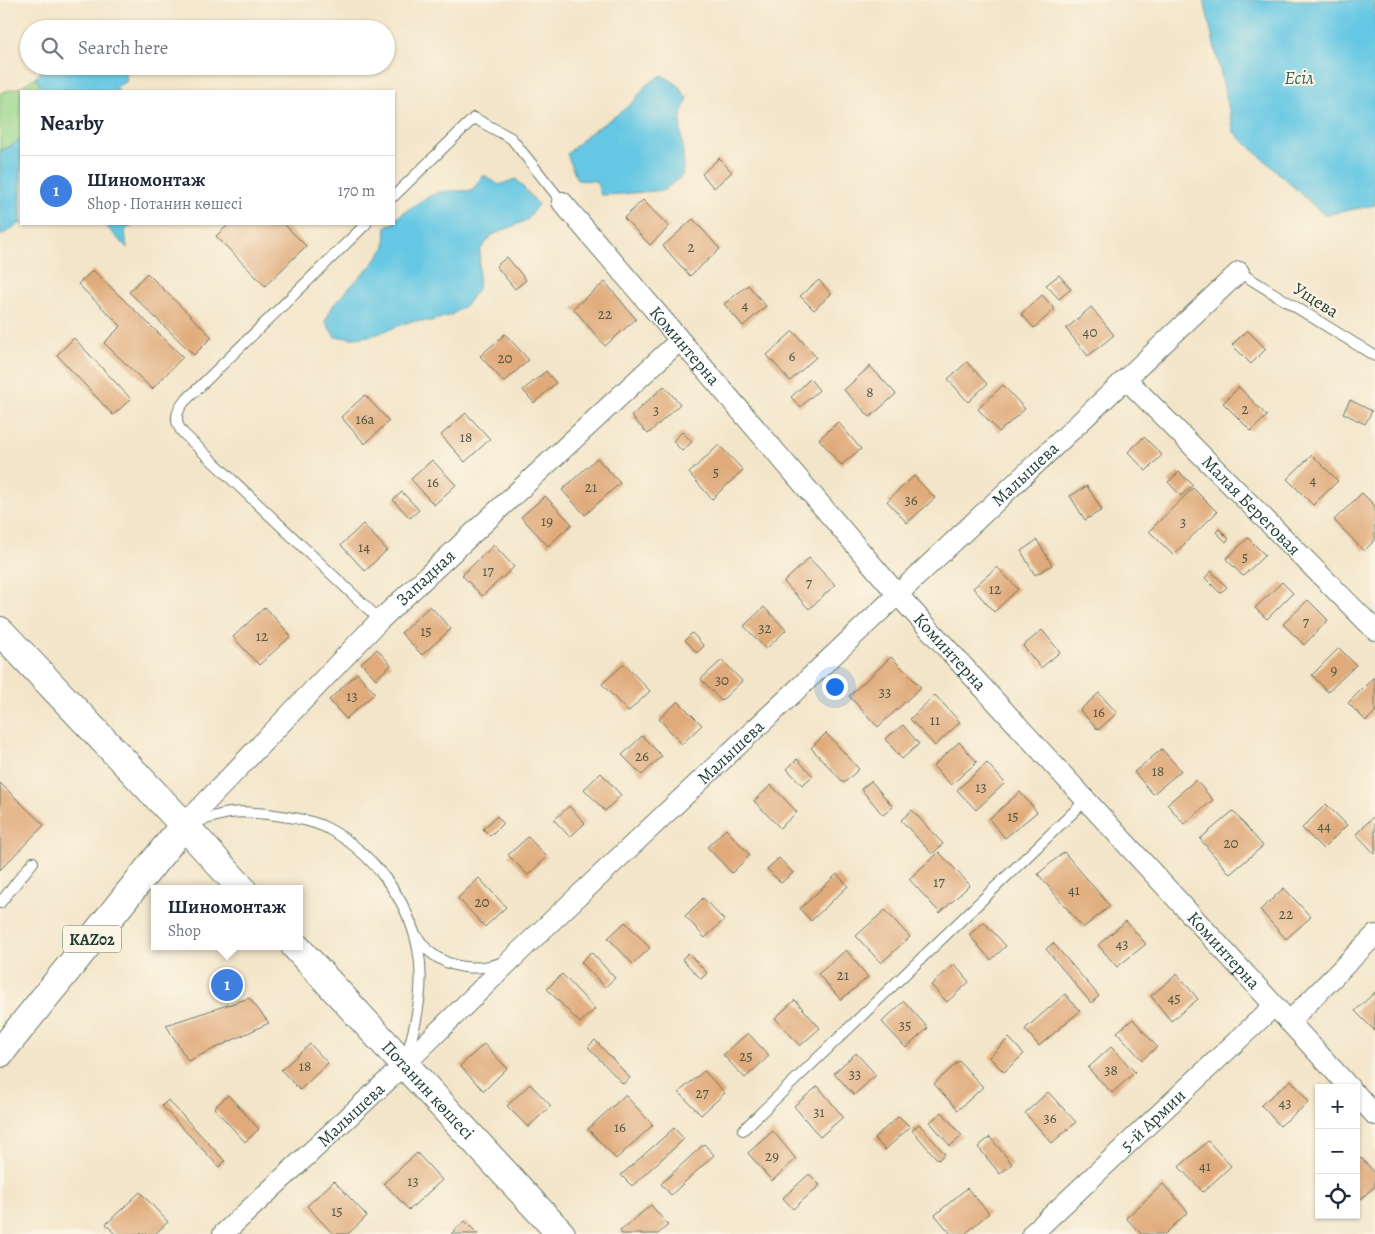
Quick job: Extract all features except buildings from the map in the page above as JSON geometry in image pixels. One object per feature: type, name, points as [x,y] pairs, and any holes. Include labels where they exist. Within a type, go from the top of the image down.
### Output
[{"type":"main road","points":[[0,631],[238,885]]},
{"type":"main road","name":"KAZ02","points":[[0,1053],[184,825]]},
{"type":"main road","name":"Потанин көшесі","points":[[299,950],[561,1234]]},
{"type":"street","name":"Коминтерна","points":[[562,202],[898,596],[1346,1084]]},
{"type":"street","name":"Малышева","points":[[223,1234],[404,1065],[519,952],[1239,272]]},
{"type":"street","name":"Западная","points":[[184,825],[380,620],[679,341]]},
{"type":"street","name":"Малая Береговая","points":[[1126,380],[1375,630]]},
{"type":"street","points":[[1289,1022],[1375,935]]},
{"type":"street","name":"5-й Армии","points":[[1032,1234],[1274,1006]]},
{"type":"street","points":[[1360,1098],[1375,1115]]},
{"type":"lane","points":[[395,195],[474,118],[511,138],[562,202]]},
{"type":"lane","points":[[365,225],[184,402],[178,409],[176,418],[178,427],[184,434],[380,620]]},
{"type":"lane","name":"Ущева","points":[[1239,272],[1375,356]]},
{"type":"lane","points":[[743,1130],[1086,800]]},
{"type":"lane","points":[[184,825],[231,813],[288,817],[326,828],[357,849],[369,860],[391,887],[414,932],[430,952],[446,962],[462,967],[489,967],[503,962],[519,952]]},
{"type":"lane","points":[[0,903],[33,862]]},
{"type":"lane","points":[[404,1065],[415,1024],[419,996],[420,965],[414,932]]},
{"type":"green space","points":[[37,76],[43,90],[20,90],[20,138],[13,145],[0,151],[0,93],[21,87]]},
{"type":"water","name":"Есіл","points":[[1204,0],[1375,0],[1375,205],[1324,215],[1234,132]]},
{"type":"water","points":[[38,75],[126,75],[127,81],[116,87],[118,90],[42,90],[36,77]]},
{"type":"water","points":[[662,75],[678,85],[688,100],[684,106],[681,120],[682,176],[664,190],[601,195],[596,181],[577,180],[567,154],[587,135],[635,100],[646,85]]},
{"type":"water","points":[[20,138],[20,224],[0,236],[0,151],[13,145]]},
{"type":"water","points":[[483,175],[499,185],[516,179],[538,204],[527,220],[492,235],[480,250],[478,289],[467,304],[451,315],[431,321],[412,321],[374,335],[355,338],[335,337],[325,321],[334,304],[374,262],[385,246],[386,226],[395,225],[397,217],[433,194],[445,191],[472,191]]},
{"type":"water","points":[[105,225],[132,225],[125,230],[127,248]]},
{"type":"place","name":"Шиномонтаж","points":[[227,985]]}]
